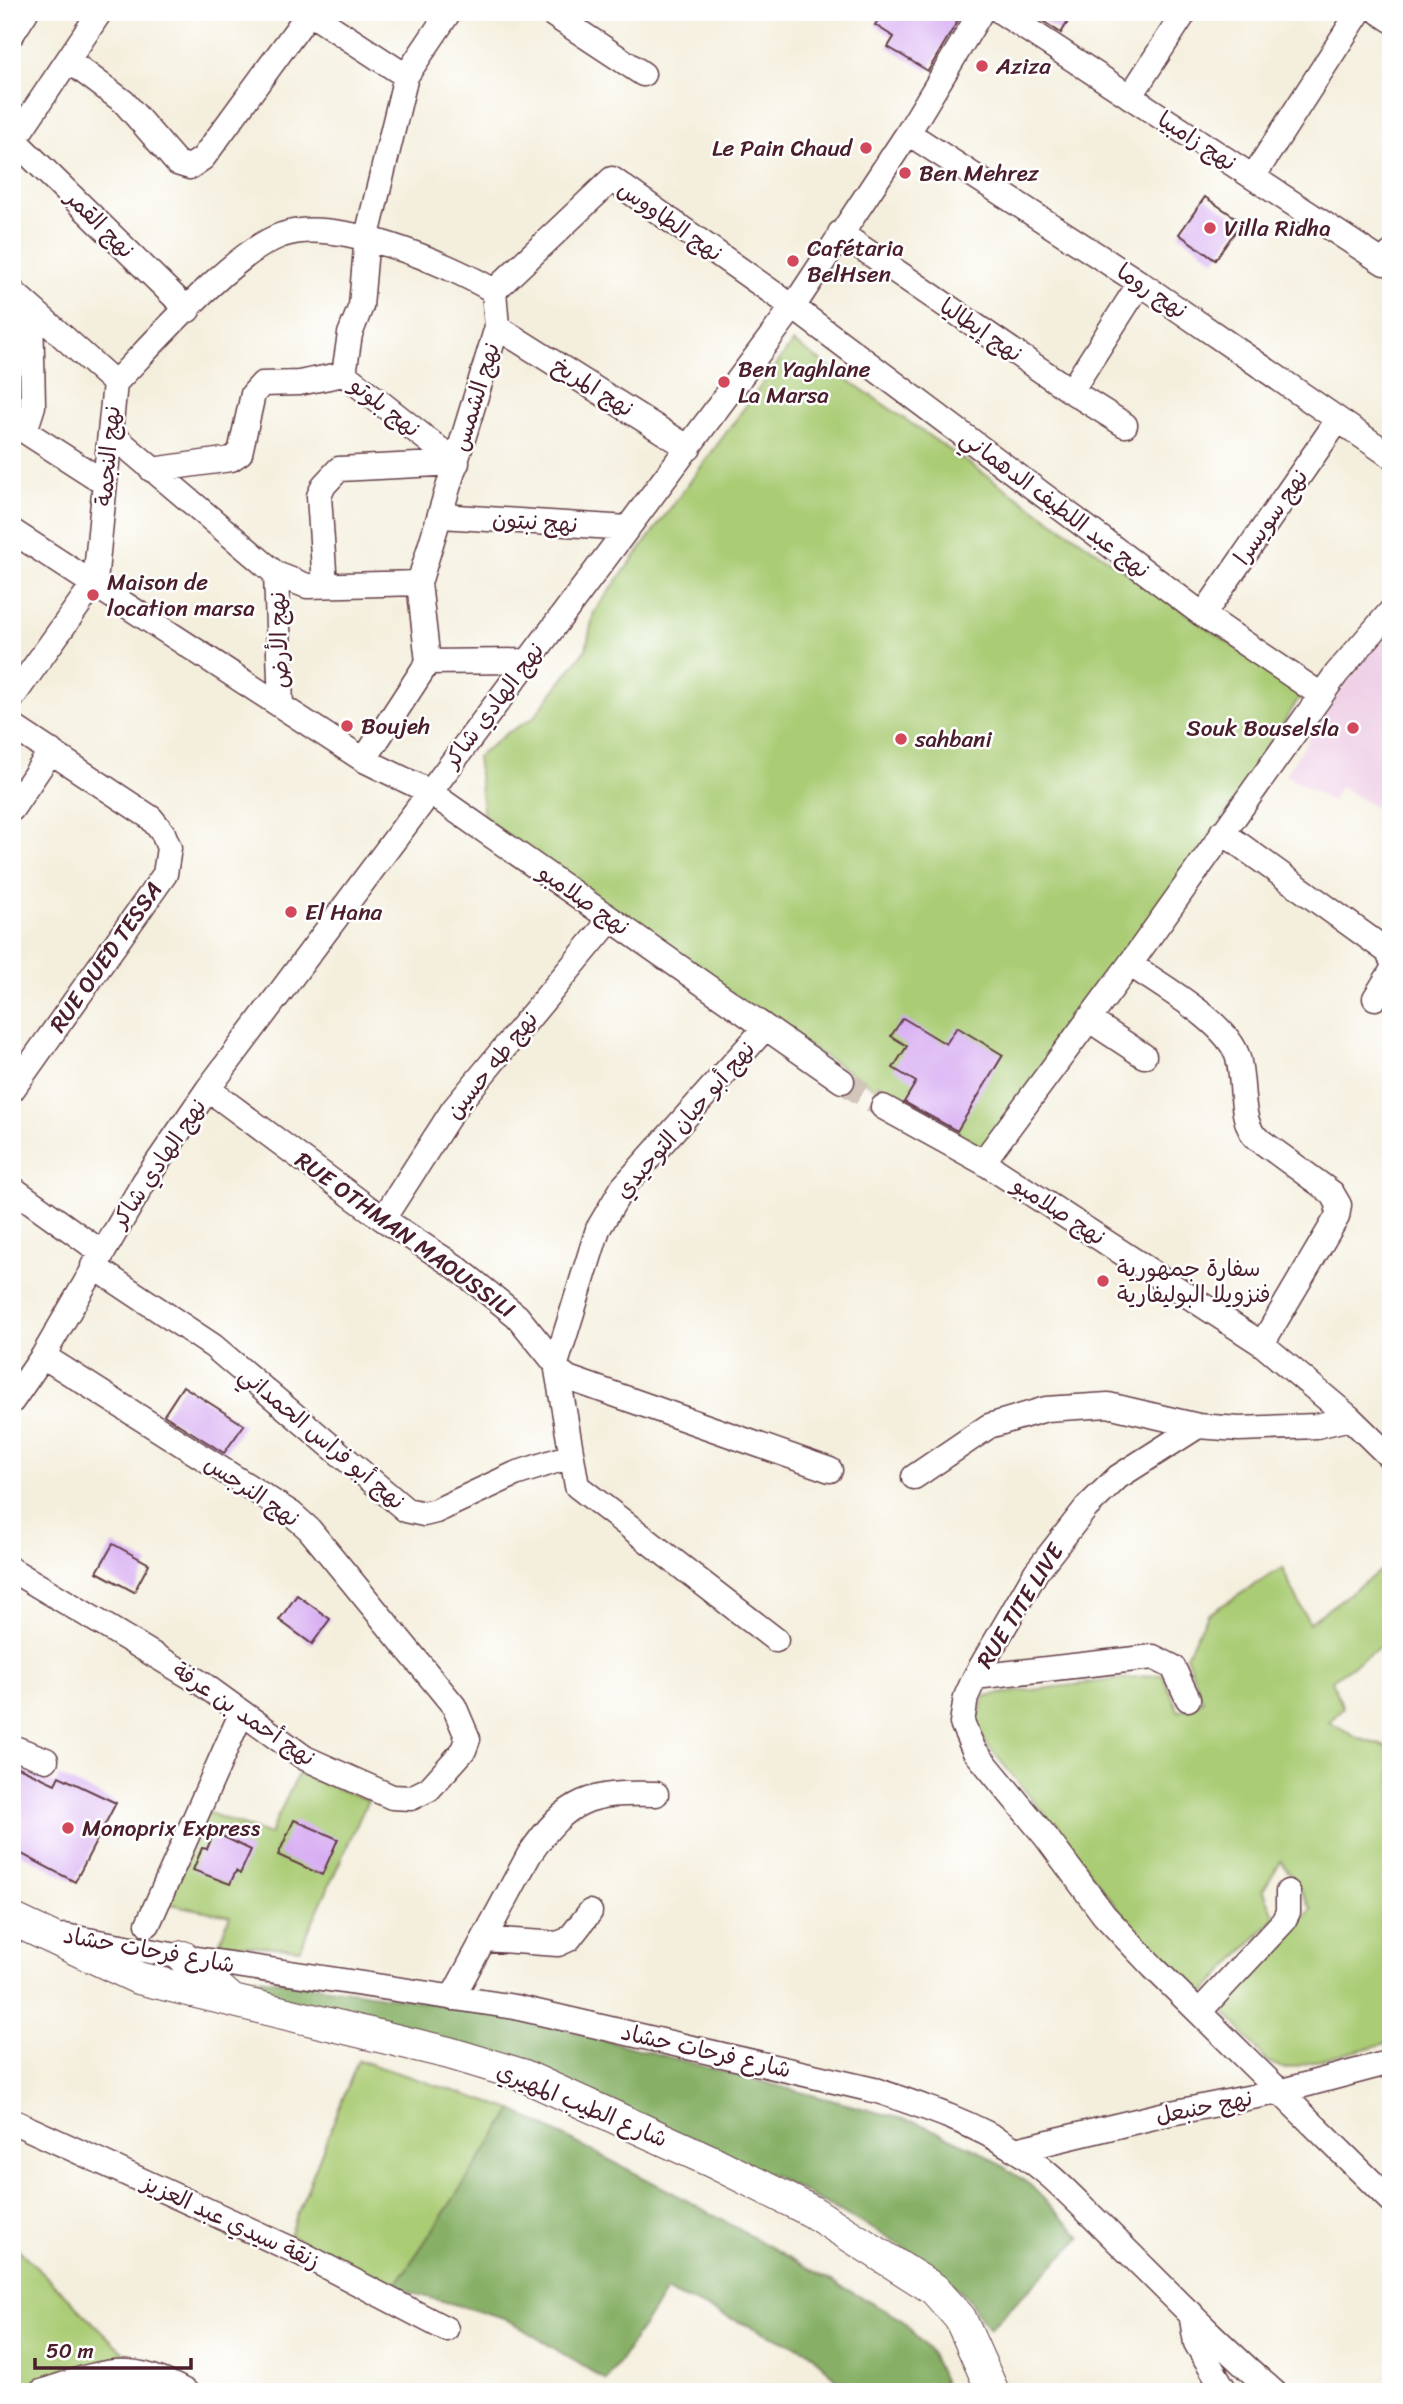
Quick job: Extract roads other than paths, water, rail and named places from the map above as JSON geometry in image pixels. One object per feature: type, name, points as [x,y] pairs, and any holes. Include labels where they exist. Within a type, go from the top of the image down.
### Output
[{"type":"main road","name":"شارع الطيب المهيري","points":[[25,1925],[138,1978],[236,2004],[449,2053],[522,2075],[713,2162],[811,2211],[934,2290],[960,2318],[993,2392]]},
{"type":"main road","points":[[183,1957],[236,2004]]},
{"type":"street","points":[[13,139],[100,12]]},
{"type":"street","points":[[68,60],[124,102],[177,163],[190,167],[203,158],[308,12],[406,76]]},
{"type":"street","points":[[344,374],[350,334],[361,306],[366,236],[406,76],[449,12]]},
{"type":"street","points":[[549,12],[643,74]]},
{"type":"street","name":"نهج الهادي شاكر","points":[[12,1401],[20,1376],[43,1356],[144,1182],[208,1089],[428,791],[793,307],[908,133],[981,12]]},
{"type":"street","name":"نهج زامبيا","points":[[1001,12],[1384,263],[1391,253]]},
{"type":"street","points":[[1130,97],[1185,12]]},
{"type":"street","points":[[1253,177],[1359,12]]},
{"type":"street","points":[[1379,12],[1391,20]]},
{"type":"street","name":"نهج روما","points":[[908,133],[1140,282],[1391,456]]},
{"type":"street","name":"نهج القمر","points":[[13,139],[188,310]]},
{"type":"street","name":"نهج الطاووس","points":[[494,291],[612,179],[793,307]]},
{"type":"street","points":[[115,383],[243,257],[282,234],[314,232],[366,236],[470,276],[494,291]]},
{"type":"street","name":"نهج إيطاليا","points":[[840,233],[1125,425]]},
{"type":"street","points":[[1071,391],[1140,282]]},
{"type":"street","name":"نهج النجمة","points":[[12,291],[115,383],[95,582]]},
{"type":"street","name":"نهج الشمس","points":[[419,583],[442,516],[497,327],[494,291]]},
{"type":"street","name":"نهج عبد اللطيف الدهماني","points":[[793,307],[1203,615],[1321,695]]},
{"type":"street","points":[[31,308],[33,406],[18,427],[105,483]]},
{"type":"street","name":"نهج المريخ","points":[[497,327],[688,448]]},
{"type":"street","name":"نهج بلوتو","points":[[152,471],[231,459],[240,453],[254,394],[262,384],[299,383],[344,374],[457,463]]},
{"type":"street","name":"نهج سويسرا","points":[[1203,615],[1338,420]]},
{"type":"street","points":[[110,433],[276,574],[307,586],[419,583],[428,662],[364,760]]},
{"type":"street","points":[[325,585],[319,496],[324,485],[339,469],[457,463]]},
{"type":"street","name":"نهج نبتون","points":[[442,516],[628,528]]},
{"type":"street","name":"نهج صلامبو","points":[[12,531],[95,582],[364,760],[428,791],[842,1082]]},
{"type":"street","name":"نهج الأرض","points":[[276,574],[281,705]]},
{"type":"street","points":[[12,698],[95,582]]},
{"type":"street","points":[[983,1161],[1130,964],[1321,695],[1391,611]]},
{"type":"street","points":[[428,662],[527,661]]},
{"type":"street","name":"RUE OUED TESSA","points":[[12,726],[144,811],[163,833],[170,858],[165,874],[12,1090]]},
{"type":"street","points":[[12,809],[51,751]]},
{"type":"street","points":[[1222,832],[1387,951],[1391,958]]},
{"type":"street","name":"نهج طه حسين","points":[[383,1219],[453,1110],[611,919]]},
{"type":"street","points":[[1130,964],[1222,1031],[1238,1058],[1247,1125],[1254,1136],[1332,1193],[1339,1205],[1337,1217],[1262,1343]]},
{"type":"street","points":[[1375,998],[1391,972]]},
{"type":"street","points":[[1088,1019],[1143,1056]]},
{"type":"street","name":"نهج أبو حيان التوحيدي","points":[[765,1028],[623,1187],[606,1213],[589,1254],[556,1364],[575,1480],[582,1490],[776,1640]]},
{"type":"street","name":"RUE OTHMAN MAOUSSILI","points":[[208,1089],[383,1219],[456,1267],[494,1297],[517,1316],[559,1371],[577,1382],[830,1470]]},
{"type":"street","name":"نهج صلامبو","points":[[883,1107],[983,1161],[1262,1343],[1350,1418],[1391,1458]]},
{"type":"street","name":"نهج أبو فراس الحمداني","points":[[12,1188],[97,1259],[213,1346],[406,1510],[424,1514],[436,1511],[515,1474],[571,1456]]},
{"type":"street","name":"نهج النرجس","points":[[43,1356],[292,1514],[321,1541],[454,1706],[468,1739]]},
{"type":"street","points":[[914,1477],[989,1426],[1046,1409],[1108,1405],[1198,1426],[1239,1429],[1317,1426],[1350,1418]]},
{"type":"street","name":"RUE TITE LIVE","points":[[1198,1426],[1118,1477],[1086,1507],[1035,1572],[975,1677],[966,1697],[962,1723],[974,1750],[1046,1837],[1104,1915],[1278,2092],[1391,2201]]},
{"type":"street","name":"نهج أحمد بن عرفة","points":[[12,1570],[201,1683],[305,1758],[392,1797],[411,1798],[429,1789],[464,1750],[468,1739]]},
{"type":"street","points":[[975,1677],[1153,1657],[1173,1667],[1188,1699]]},
{"type":"street","points":[[148,1924],[241,1714]]},
{"type":"street","points":[[12,1747],[46,1760]]},
{"type":"street","points":[[452,1998],[529,1855],[563,1814],[586,1801],[610,1793],[656,1794]]},
{"type":"street","points":[[1199,2012],[1283,1922],[1288,1912],[1288,1892]]},
{"type":"street","points":[[484,1939],[558,1944],[569,1939],[590,1912]]},
{"type":"street","name":"شارع فرحات حشاد","points":[[25,1925],[183,1957],[515,2007],[878,2091],[966,2122],[1016,2150],[1053,2179],[1274,2392]]},
{"type":"street","name":"نهج حنبعل","points":[[1016,2150],[1166,2114],[1278,2092],[1391,2062]]},
{"type":"street","name":"زنقة سيدي عبد العزيز","points":[[12,2121],[302,2254],[446,2329]]},
{"type":"street","points":[[1191,2313],[1196,2343],[1226,2392]]},
{"type":"street","points":[[41,2392],[114,2369],[135,2371],[182,2391]]},
{"type":"tunnel","points":[[842,1081],[883,1107]]},
{"type":"place","name":"Aziza","points":[[982,66]]},
{"type":"place","name":"Le Pain Chaud","points":[[866,148]]},
{"type":"place","name":"Ben Mehrez","points":[[905,173]]},
{"type":"place","name":"Villa Ridha","points":[[1210,228]]},
{"type":"place","name":"Cafétaria BelHsen","points":[[793,261]]},
{"type":"place","name":"Ben Yaghlane La Marsa","points":[[724,382]]},
{"type":"place","name":"Maison de location marsa","points":[[93,595]]},
{"type":"place","name":"Boujeh","points":[[347,726]]},
{"type":"place","name":"Souk Bouselsla","points":[[1353,728]]},
{"type":"place","name":"sahbani","points":[[901,739]]},
{"type":"place","name":"El Hana","points":[[291,912]]},
{"type":"place","name":"سفارة جمهورية فنزويلا البوليفارية","points":[[1103,1281]]},
{"type":"place","name":"Monoprix Express","points":[[68,1828]]}]
